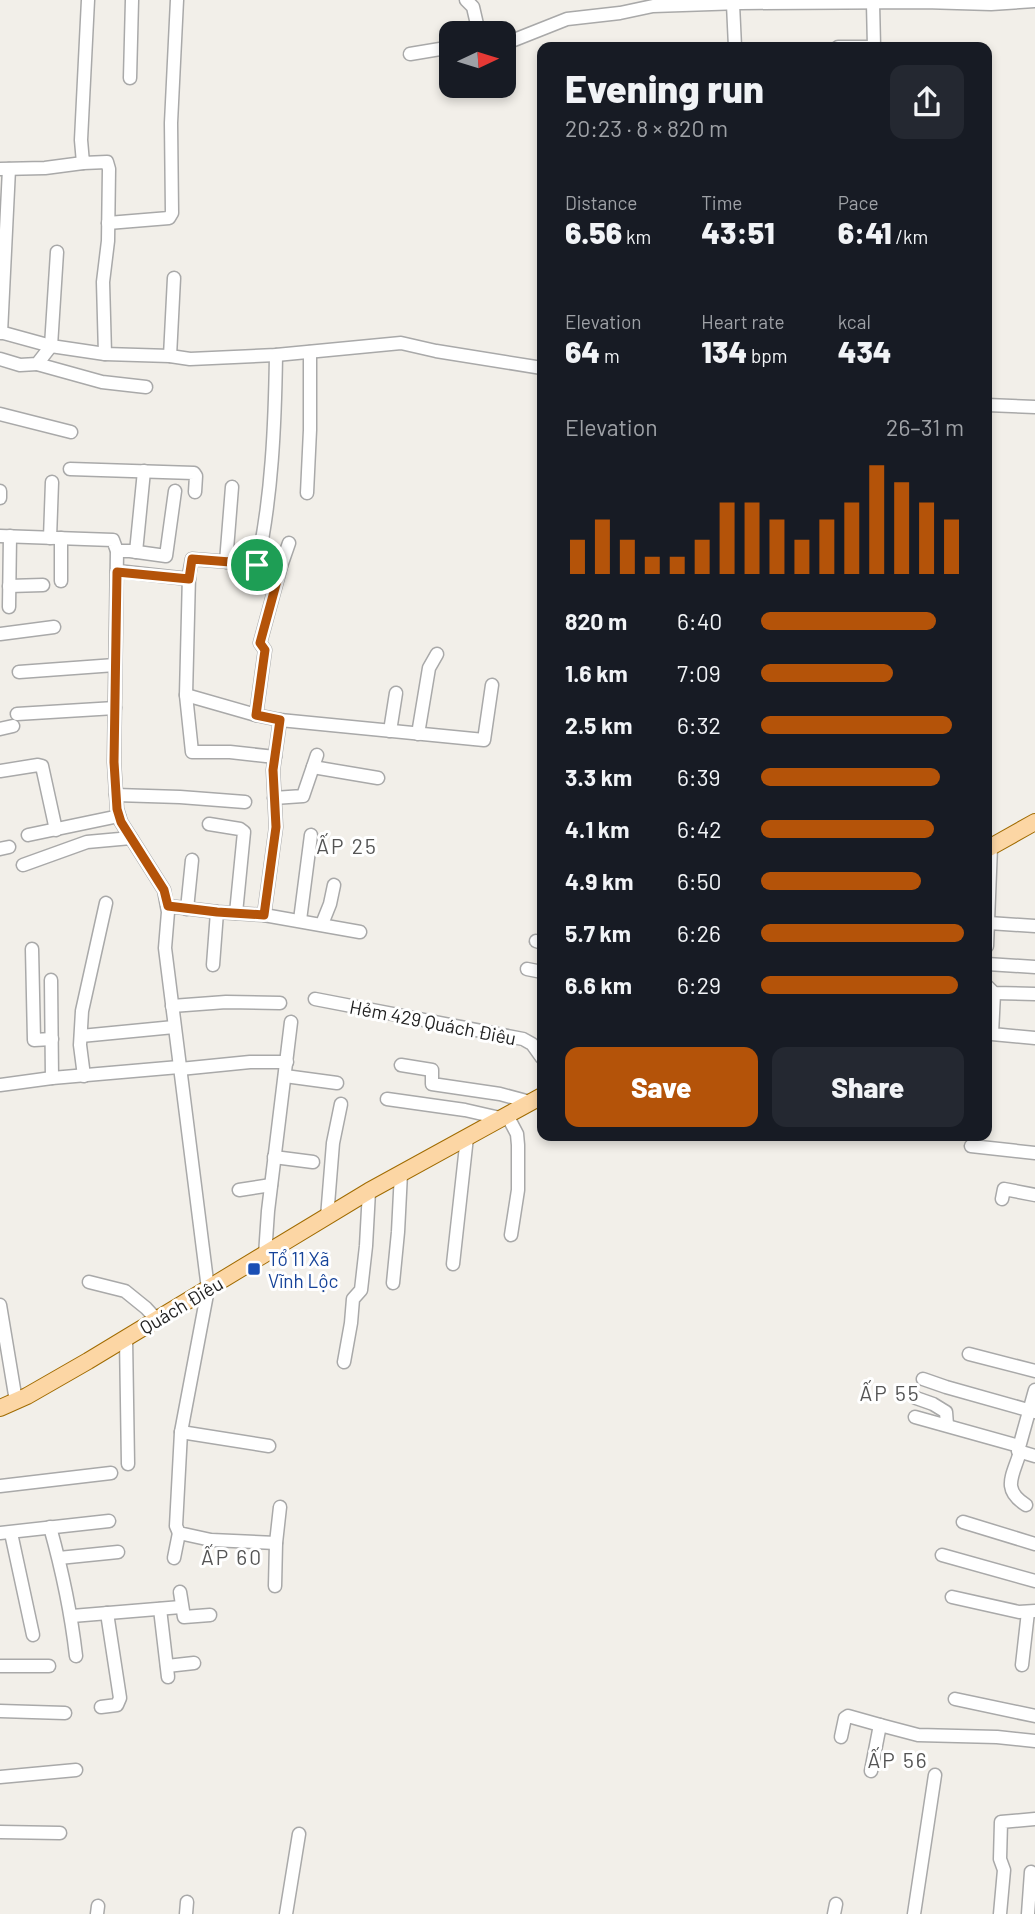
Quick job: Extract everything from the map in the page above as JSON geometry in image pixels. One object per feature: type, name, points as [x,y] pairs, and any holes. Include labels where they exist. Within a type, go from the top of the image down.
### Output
[{"type":"main road","points":[[992,846],[1035,822]]},
{"type":"main road","name":"Quách Điêu","points":[[0,1408],[27,1396],[157,1320],[369,1191],[536,1099]]},
{"type":"street","points":[[83,163],[80,140],[88,0]]},
{"type":"street","points":[[130,78],[132,0]]},
{"type":"street","points":[[108,223],[169,218],[172,215],[171,123],[177,0]]},
{"type":"street","points":[[470,1],[476,21]]},
{"type":"street","points":[[516,39],[566,19],[653,6],[705,2],[733,4],[924,1],[991,4],[1035,1]]},
{"type":"street","points":[[873,3],[874,42]]},
{"type":"street","points":[[733,4],[735,42]]},
{"type":"street","points":[[410,54],[439,49]]},
{"type":"street","points":[[105,354],[103,282],[108,223],[107,163],[4,169],[0,332],[51,346],[105,354],[190,359],[276,355],[401,343],[537,367]]},
{"type":"street","points":[[37,364],[51,346],[57,252]]},
{"type":"street","points":[[170,356],[174,278]]},
{"type":"street","points":[[307,493],[310,352]]},
{"type":"street","points":[[257,565],[265,529],[276,355]]},
{"type":"street","points":[[0,359],[20,365],[37,364],[102,382],[146,387]]},
{"type":"street","points":[[992,405],[1035,407]]},
{"type":"street","points":[[0,414],[71,432]]},
{"type":"street","points":[[70,469],[194,473],[195,492]]},
{"type":"street","points":[[136,552],[144,471]]},
{"type":"street","points":[[52,482],[61,582]]},
{"type":"street","points":[[226,562],[232,487]]},
{"type":"street","points":[[0,491],[0,498]]},
{"type":"street","points":[[117,551],[166,556],[175,491]]},
{"type":"street","points":[[9,607],[5,536],[113,540],[117,551],[114,762],[116,795],[121,822],[164,890],[168,906],[165,948],[208,1289],[181,1432],[176,1526],[179,1533],[174,1558]]},
{"type":"street","points":[[256,715],[265,650],[260,643],[289,543]]},
{"type":"street","points":[[275,757],[230,752],[191,752],[186,695],[189,579],[192,559],[281,566]]},
{"type":"street","points":[[117,572],[189,579]]},
{"type":"street","points":[[9,586],[43,585]]},
{"type":"street","points":[[0,634],[54,627]]},
{"type":"street","points":[[418,734],[429,668],[437,654]]},
{"type":"street","points":[[19,672],[115,665]]},
{"type":"street","points":[[186,695],[280,720],[484,740],[492,685]]},
{"type":"street","points":[[390,731],[396,694]]},
{"type":"street","points":[[10,723],[115,708]]},
{"type":"street","points":[[264,915],[276,827],[273,770],[280,720]]},
{"type":"street","points":[[274,798],[303,796],[315,761],[378,778]]},
{"type":"street","points":[[0,771],[42,766],[56,830]]},
{"type":"street","points":[[116,795],[246,802]]},
{"type":"street","points":[[28,835],[119,816]]},
{"type":"street","points":[[209,824],[244,832],[236,913]]},
{"type":"street","points":[[300,920],[311,835]]},
{"type":"street","points":[[23,865],[87,842],[131,838]]},
{"type":"street","points":[[187,909],[192,860]]},
{"type":"street","points":[[322,924],[334,885]]},
{"type":"street","points":[[84,1076],[82,1011],[106,903]]},
{"type":"street","points":[[168,906],[264,915],[360,932]]},
{"type":"street","points":[[212,965],[217,912]]},
{"type":"street","points":[[992,923],[1035,926]]},
{"type":"street","points":[[32,949],[34,1040],[52,1040]]},
{"type":"street","points":[[992,964],[1035,967]]},
{"type":"street","points":[[527,969],[537,971]]},
{"type":"street","points":[[51,980],[52,1078]]},
{"type":"street","points":[[992,990],[1035,994]]},
{"type":"street","name":"Hẻm 429 Quách Điêu","points":[[315,999],[517,1037],[532,1044],[537,1051]]},
{"type":"street","points":[[172,1006],[226,1002],[280,1003]]},
{"type":"street","points":[[265,1255],[291,1022]]},
{"type":"street","points":[[81,1036],[174,1027]]},
{"type":"street","points":[[992,1034],[1035,1038]]},
{"type":"street","points":[[0,1085],[52,1078],[250,1062],[287,1062]]},
{"type":"street","points":[[401,1065],[432,1070],[432,1084],[536,1099]]},
{"type":"street","points":[[285,1076],[337,1083]]},
{"type":"street","points":[[387,1099],[503,1117],[515,1130],[518,1145],[518,1190],[511,1235]]},
{"type":"street","points":[[327,1217],[333,1143],[341,1104]]},
{"type":"street","points":[[453,1264],[467,1137]]},
{"type":"street","points":[[971,1146],[1035,1153]]},
{"type":"street","points":[[274,1157],[313,1162]]},
{"type":"street","points":[[393,1283],[401,1173]]},
{"type":"street","points":[[239,1190],[271,1185]]},
{"type":"street","points":[[1002,1199],[1004,1189],[1035,1195]]},
{"type":"street","points":[[344,1362],[353,1299],[361,1290],[369,1191]]},
{"type":"street","points":[[89,1282],[125,1291],[157,1320]]},
{"type":"street","points":[[0,1305],[3,1338],[16,1401]]},
{"type":"street","points":[[126,1338],[128,1464]]},
{"type":"street","points":[[969,1354],[1035,1371]]},
{"type":"street","points":[[923,1379],[1032,1411]]},
{"type":"street","points":[[1026,1506],[1014,1497],[1010,1486],[1032,1411],[1035,1390]]},
{"type":"street","points":[[916,1398],[946,1412],[947,1425]]},
{"type":"street","points":[[915,1417],[947,1425],[1035,1456]]},
{"type":"street","points":[[181,1432],[269,1446]]},
{"type":"street","points":[[0,1486],[111,1473]]},
{"type":"street","points":[[275,1586],[280,1507]]},
{"type":"street","points":[[33,1635],[6,1533],[109,1521]]},
{"type":"street","points":[[963,1522],[1035,1544]]},
{"type":"street","points":[[50,1527],[72,1616],[76,1656]]},
{"type":"street","points":[[179,1533],[211,1541],[276,1543]]},
{"type":"street","points":[[59,1558],[118,1552]]},
{"type":"street","points":[[942,1555],[1035,1581]]},
{"type":"street","points":[[180,1592],[183,1616],[186,1618],[210,1615]]},
{"type":"street","points":[[952,1597],[1019,1612],[1032,1611],[1022,1665]]},
{"type":"street","points":[[72,1616],[181,1607]]},
{"type":"street","points":[[160,1609],[168,1671],[194,1663]]},
{"type":"street","points":[[101,1707],[117,1705],[120,1698],[107,1613]]},
{"type":"street","points":[[0,1666],[49,1666]]},
{"type":"street","points":[[955,1699],[1035,1716]]},
{"type":"street","points":[[0,1711],[65,1713]]},
{"type":"street","points":[[841,1737],[845,1718],[848,1716],[929,1736],[997,1737],[1035,1741]]},
{"type":"street","points":[[871,1771],[880,1725]]},
{"type":"street","points":[[0,1777],[76,1770]]},
{"type":"street","points":[[914,1914],[935,1775]]},
{"type":"street","points":[[1000,1914],[1003,1870],[1000,1859],[1001,1822],[1034,1817]]},
{"type":"street","points":[[0,1832],[60,1833]]},
{"type":"street","points":[[286,1914],[299,1834]]},
{"type":"street","points":[[1028,1914],[1031,1872]]},
{"type":"place","name":"Tổ 11 Xã Vĩnh Lộc","points":[[254,1269]]},
{"type":"district","name":"ẤP 25","points":[[347,845]]},
{"type":"district","name":"ẤP 55","points":[[890,1392]]},
{"type":"district","name":"ẤP 60","points":[[232,1556]]},
{"type":"district","name":"ẤP 56","points":[[898,1759]]},
{"type":"route","points":[[192,559],[257,565],[281,566],[260,643],[265,650],[256,715],[280,720],[273,770],[275,841],[264,915],[168,906],[164,890],[121,822],[117,809],[114,762],[117,572],[189,579],[192,559]]}]
